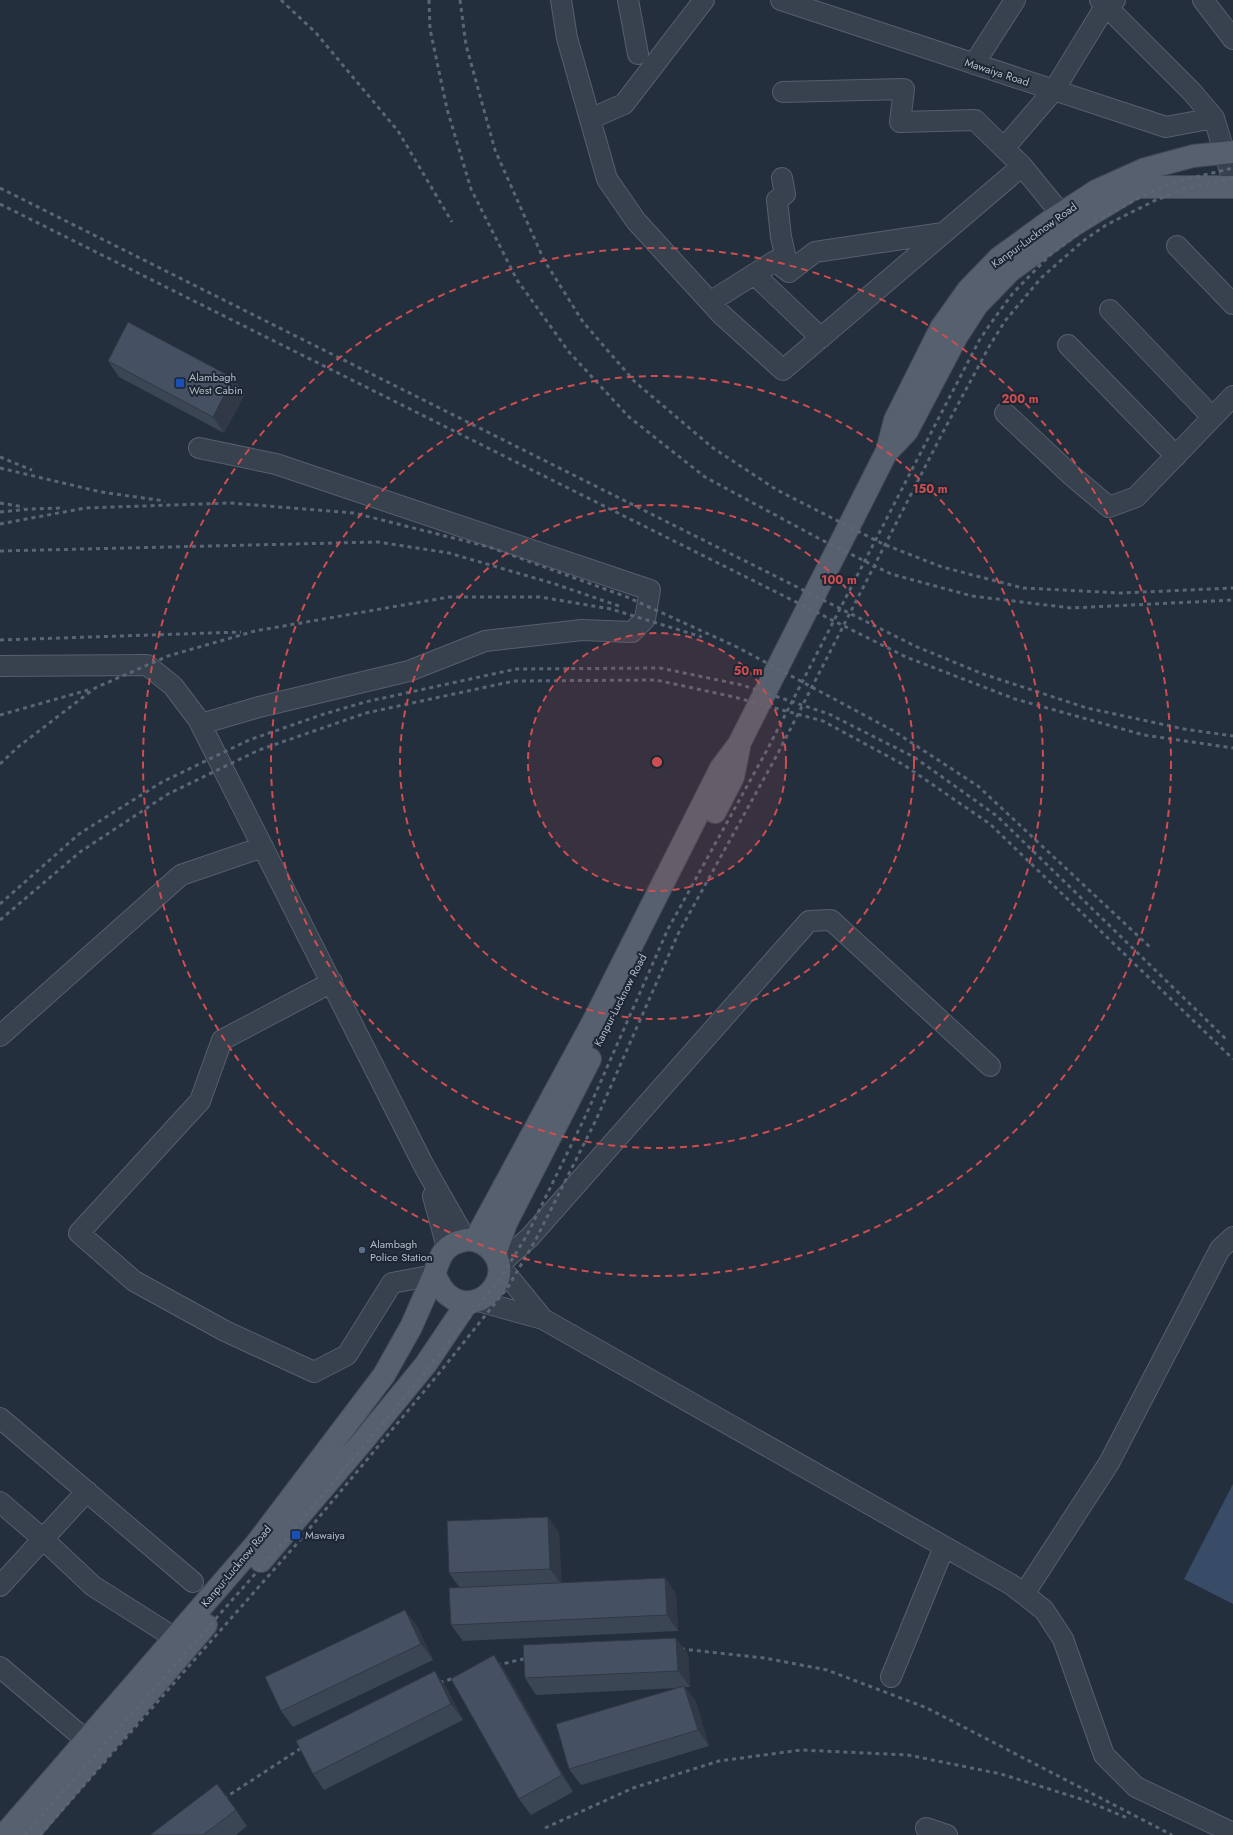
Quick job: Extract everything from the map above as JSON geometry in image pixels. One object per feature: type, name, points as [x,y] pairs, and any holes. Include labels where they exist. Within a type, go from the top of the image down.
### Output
[{"type":"main road","name":"Kanpur-Lucknow Road","points":[[4,1835],[256,1544],[384,1375],[412,1327],[434,1275],[438,1259],[463,1242],[593,1022],[721,768],[739,744],[888,451],[895,420],[941,328],[968,290],[999,258],[1096,191],[1145,169],[1193,156],[1228,153]]},
{"type":"main road","name":"Kanpur-Lucknow Road","points":[[888,451],[908,430],[957,336],[977,305],[1010,271],[1072,226],[1136,187],[1233,187]]},
{"type":"main road","name":"Kanpur-Lucknow Road","points":[[27,1835],[363,1441],[426,1364],[473,1302],[486,1297],[495,1287],[499,1274],[497,1260],[506,1223],[733,777],[739,744]]},
{"type":"main road","points":[[463,1242],[483,1243],[497,1260]]},
{"type":"main road","points":[[434,1275],[447,1294],[453,1299],[473,1302]]},
{"type":"street","points":[[561,0],[567,38],[607,179],[636,221],[710,302],[722,315],[783,370],[1022,166]]},
{"type":"street","points":[[628,0],[638,54]]},
{"type":"street","points":[[590,119],[624,104],[704,0]]},
{"type":"street","name":"Mawaiya Road","points":[[781,0],[1166,127],[1214,118]]},
{"type":"street","points":[[974,64],[1015,0]]},
{"type":"street","points":[[1203,0],[1233,39]]},
{"type":"street","points":[[1004,148],[1054,90],[1103,1],[1192,92],[1214,118],[1228,153],[1233,181]]},
{"type":"street","points":[[783,92],[904,89],[900,122],[975,120],[1022,166],[1062,215]]},
{"type":"street","points":[[782,178],[785,194],[777,200],[781,237],[789,272]]},
{"type":"street","points":[[789,272],[815,252],[943,233]]},
{"type":"street","points":[[1177,246],[1233,304]]},
{"type":"street","points":[[710,302],[775,261],[789,272]]},
{"type":"street","points":[[754,274],[821,338]]},
{"type":"street","points":[[1110,310],[1212,418]]},
{"type":"street","points":[[1068,345],[1176,456]]},
{"type":"street","points":[[1005,413],[1071,475],[1109,507],[1136,497],[1233,396]]},
{"type":"street","points":[[199,448],[276,464],[650,590],[645,619],[632,632],[582,630],[485,641],[409,671],[259,707],[201,724]]},
{"type":"street","points":[[0,666],[147,665],[173,686],[201,724],[463,1242]]},
{"type":"street","points":[[0,1036],[181,875],[263,847]]},
{"type":"street","points":[[542,1319],[497,1260],[530,1236],[809,921],[831,920],[990,1066]]},
{"type":"street","points":[[332,982],[222,1040],[200,1101],[79,1233],[134,1281],[225,1331],[314,1372],[347,1355],[392,1283],[434,1275]]},
{"type":"street","points":[[1024,1594],[1109,1463],[1229,1247]]},
{"type":"street","points":[[473,1302],[542,1319],[1012,1585],[1044,1610],[1063,1639],[1104,1755],[1136,1787],[1233,1833]]},
{"type":"street","points":[[0,1418],[193,1582]]},
{"type":"street","points":[[0,1586],[87,1492]]},
{"type":"street","points":[[0,1502],[43,1539],[93,1586],[175,1638]]},
{"type":"street","points":[[891,1677],[944,1546]]},
{"type":"street","points":[[0,1667],[86,1740]]},
{"type":"street","points":[[928,1835],[926,1828],[947,1835]]},
{"type":"water","points":[[1233,1484],[1233,1604],[1184,1579]]},
{"type":"building","points":[[128,322],[233,378],[213,417],[108,361]]},
{"type":"building","points":[[548,1517],[550,1569],[449,1573],[447,1521]]},
{"type":"building","points":[[665,1578],[667,1615],[451,1625],[449,1588]]},
{"type":"building","points":[[405,1610],[421,1644],[281,1711],[265,1677]]},
{"type":"building","points":[[676,1638],[678,1671],[525,1678],[523,1645]]},
{"type":"building","points":[[494,1655],[562,1775],[519,1799],[451,1679]]},
{"type":"building","points":[[435,1671],[451,1704],[313,1774],[296,1741]]},
{"type":"building","points":[[684,1686],[698,1730],[569,1769],[556,1724]]},
{"type":"building","points":[[217,1784],[236,1810],[203,1835],[150,1835]]},
{"type":"railway","points":[[281,0],[316,33],[398,131],[452,222]]},
{"type":"railway","points":[[429,0],[430,29],[447,109],[471,189],[517,280],[569,352],[629,417],[705,477],[818,538],[891,574],[972,596],[1071,608],[1233,600]]},
{"type":"railway","points":[[460,0],[466,45],[495,150],[544,260],[583,322],[635,382],[713,448],[777,490],[883,544],[942,567],[1023,588],[1121,593],[1233,588]]},
{"type":"railway","points":[[25,1835],[292,1532],[427,1370],[500,1279],[527,1235],[586,1115],[668,929],[767,750],[980,339],[996,316],[1013,293],[1051,254],[1096,221],[1150,192],[1179,181],[1233,168]]},
{"type":"railway","points":[[40,1835],[300,1540],[436,1377],[508,1287],[535,1241],[596,1120],[678,934],[777,755],[943,432],[990,345],[1005,321],[1041,278],[1083,241],[1106,225],[1156,200],[1182,190],[1233,178]]},
{"type":"railway","points":[[0,188],[915,646],[983,674],[1087,708],[1184,729],[1233,736]]},
{"type":"railway","points":[[0,204],[906,657],[1015,699],[1144,735],[1233,748]]},
{"type":"railway","points":[[0,457],[32,470]]},
{"type":"railway","points":[[0,468],[101,492],[165,501]]},
{"type":"railway","points":[[0,503],[24,507]]},
{"type":"railway","points":[[0,524],[85,508],[230,503],[354,513],[489,547],[627,597],[737,647],[892,730],[978,786],[1152,949]]},
{"type":"railway","points":[[0,512],[62,508]]},
{"type":"railway","points":[[0,551],[378,542],[449,553],[555,584],[619,606]]},
{"type":"railway","points":[[0,764],[18,747],[95,688],[168,656],[255,631],[449,597],[540,597],[611,609],[702,637]]},
{"type":"railway","points":[[0,640],[241,632]]},
{"type":"railway","points":[[0,904],[79,834],[162,782],[249,740],[324,714],[365,702],[516,669],[660,668],[742,685],[829,714],[914,757],[997,816],[1227,1040]]},
{"type":"railway","points":[[0,920],[80,852],[168,794],[259,750],[366,713],[514,681],[656,680],[734,697],[823,721],[904,765],[990,824],[1233,1059]]},
{"type":"railway","points":[[0,715],[88,690]]},
{"type":"railway","points":[[673,1648],[764,1658],[827,1670],[927,1708],[1172,1835]]},
{"type":"railway","points":[[489,1667],[536,1656]]},
{"type":"railway","points":[[432,1685],[464,1675]]},
{"type":"railway","points":[[217,1803],[309,1743]]},
{"type":"railway","points":[[545,1828],[633,1788],[719,1761],[801,1750],[908,1755],[1001,1774],[1084,1800],[1130,1819]]},
{"type":"place","name":"Alambagh West Cabin","points":[[180,383]]},
{"type":"place","name":"Alambagh Police Station","points":[[362,1250]]},
{"type":"place","name":"Mawaiya","points":[[296,1535]]}]
